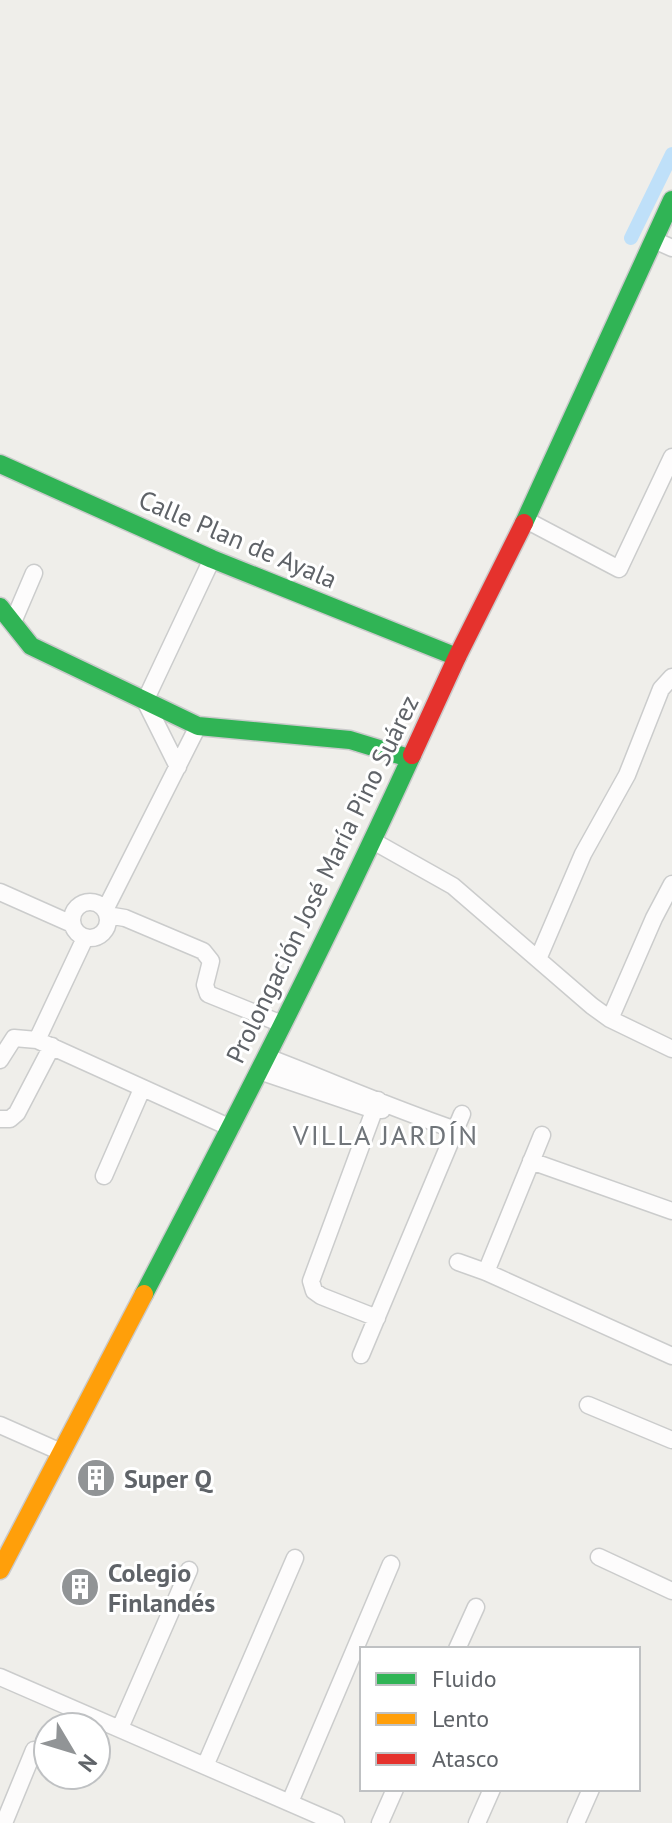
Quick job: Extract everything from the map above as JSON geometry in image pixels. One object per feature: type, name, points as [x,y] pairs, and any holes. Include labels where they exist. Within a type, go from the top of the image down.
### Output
[{"type":"main road","name":"Prolongación José María Pino Suárez","points":[[0,1570],[231,1128],[373,841],[457,657],[526,520],[672,200]]},
{"type":"main road","name":"Calle Plan de Ayala","points":[[0,464],[212,559],[457,657]]},
{"type":"main road","points":[[0,607],[31,646],[198,726],[350,740],[409,758]]},
{"type":"street","points":[[654,240],[672,248]]},
{"type":"street","points":[[526,520],[619,569],[672,457]]},
{"type":"street","points":[[178,767],[145,701],[212,559]]},
{"type":"street","points":[[13,622],[34,573]]},
{"type":"street","points":[[538,959],[583,854],[627,775],[661,689],[672,677]]},
{"type":"street","points":[[106,913],[198,726]]},
{"type":"street","points":[[373,841],[453,886],[610,1019],[672,1049]]},
{"type":"street","points":[[610,1019],[672,884]]},
{"type":"street","points":[[0,892],[72,924],[85,938],[100,935],[108,923],[106,913],[99,905],[83,904],[76,909],[72,924]]},
{"type":"street","points":[[106,913],[203,951],[211,961],[205,985],[208,994],[282,1024]]},
{"type":"street","points":[[0,1119],[10,1119],[17,1113],[85,938]]},
{"type":"street","points":[[0,1060],[14,1038],[45,1043],[231,1128]]},
{"type":"street","points":[[263,1064],[376,1105],[459,1122],[361,1355]]},
{"type":"street","points":[[104,1176],[142,1089]]},
{"type":"street","points":[[376,1105],[311,1281],[314,1291],[321,1296],[377,1318]]},
{"type":"street","points":[[486,1272],[542,1135]]},
{"type":"street","points":[[531,1161],[672,1211]]},
{"type":"street","points":[[458,1262],[672,1356]]},
{"type":"street","points":[[588,1405],[672,1440]]},
{"type":"street","points":[[0,1425],[61,1452]]},
{"type":"street","points":[[599,1557],[672,1591]]},
{"type":"street","points":[[205,1766],[295,1558]]},
{"type":"street","points":[[290,1802],[391,1564]]},
{"type":"street","points":[[120,1728],[189,1570]]},
{"type":"street","points":[[458,1647],[476,1607]]},
{"type":"street","points":[[0,1677],[336,1823]]},
{"type":"street","points":[[4,1823],[32,1755]]},
{"type":"street","points":[[380,1823],[394,1791]]},
{"type":"street","points":[[477,1823],[491,1791]]},
{"type":"street","points":[[576,1823],[590,1791]]},
{"type":"waterway","points":[[631,238],[672,154]]},
{"type":"traffic: fast","points":[[524,523],[672,200]]},
{"type":"traffic: fast","points":[[0,464],[212,559],[457,657]]},
{"type":"traffic: fast","points":[[0,607],[31,646],[198,726],[350,740],[409,758]]},
{"type":"traffic: fast","points":[[144,1294],[282,1026],[412,755]]},
{"type":"traffic: slow","points":[[0,1570],[144,1294]]},
{"type":"traffic: jam","points":[[412,755],[524,523]]},
{"type":"place","name":"Super Q","points":[[96,1478]]},
{"type":"place","name":"Colegio Finlandés","points":[[80,1587]]},
{"type":"district","name":"VILLA JARDÍN","points":[[386,1134]]}]
